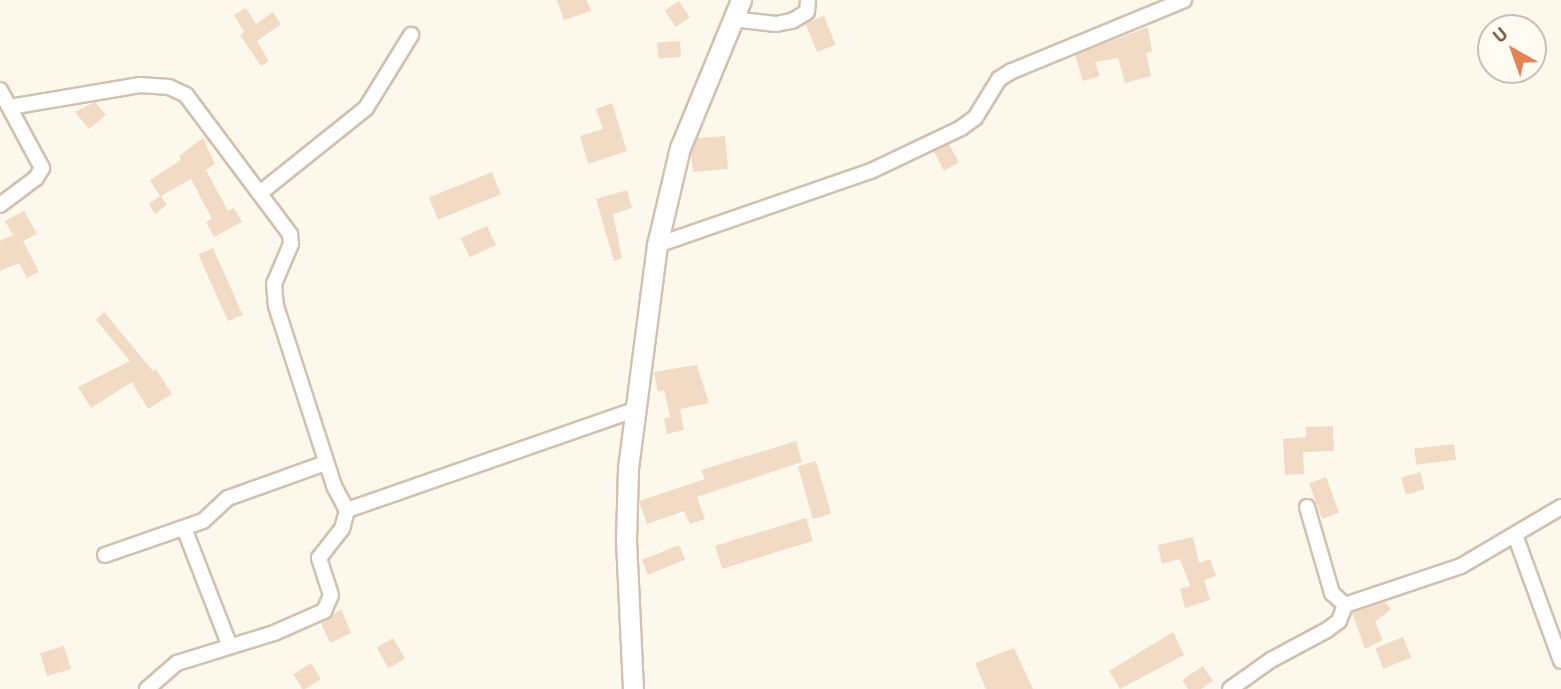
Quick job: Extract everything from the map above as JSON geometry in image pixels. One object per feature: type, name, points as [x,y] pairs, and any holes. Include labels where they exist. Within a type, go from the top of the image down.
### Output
[{"type":"main road","points":[[633,689],[626,541],[632,411],[657,245],[680,148],[741,0]]},
{"type":"street","points":[[732,19],[776,24],[792,21],[807,12],[808,0]]},
{"type":"street","points":[[657,245],[871,171],[961,128],[975,118],[999,79],[1012,71],[1184,0]]},
{"type":"street","points":[[260,193],[366,108],[411,35]]},
{"type":"street","points":[[10,107],[140,85],[178,90],[290,234],[291,244],[274,284],[275,306],[326,463],[347,510],[342,529],[319,558],[331,595],[324,611],[274,633],[229,644],[172,666],[147,689]]},
{"type":"street","points":[[0,90],[43,168],[0,205]]},
{"type":"street","points":[[347,510],[632,411]]},
{"type":"street","points":[[106,555],[203,521],[228,498],[326,463]]},
{"type":"street","points":[[1307,507],[1332,593],[1345,605]]},
{"type":"street","points":[[1345,605],[1461,566],[1561,507]]},
{"type":"street","points":[[184,528],[229,644]]},
{"type":"street","points":[[1515,535],[1561,661]]},
{"type":"street","points":[[1230,689],[1271,660],[1327,631],[1339,621],[1345,605]]},
{"type":"building","points":[[557,0],[587,0],[591,11],[564,20]]},
{"type":"building","points":[[679,1],[690,18],[676,27],[665,10]]},
{"type":"building","points":[[246,8],[256,24],[273,12],[281,24],[257,41],[269,61],[261,66],[240,35],[244,32],[234,15]]},
{"type":"building","points":[[824,16],[836,45],[817,52],[805,23]]},
{"type":"building","points":[[1148,27],[1152,52],[1146,53],[1151,76],[1125,83],[1118,58],[1095,62],[1100,76],[1083,81],[1075,55]]},
{"type":"building","points":[[680,41],[681,57],[658,59],[657,43]]},
{"type":"building","points":[[95,102],[106,115],[89,129],[75,112]]},
{"type":"building","points":[[612,103],[627,151],[588,164],[580,136],[603,129],[596,109]]},
{"type":"building","points":[[725,136],[728,169],[693,172],[691,153],[697,138]]},
{"type":"building","points":[[203,138],[215,164],[206,170],[228,211],[234,208],[242,222],[214,237],[206,222],[212,219],[191,179],[161,196],[167,205],[155,214],[149,204],[160,196],[150,180],[181,160],[179,156]]},
{"type":"building","points":[[949,144],[959,163],[944,171],[934,152]]},
{"type":"building","points":[[492,172],[501,194],[438,220],[429,197]]},
{"type":"building","points":[[627,190],[632,208],[613,214],[622,258],[614,261],[596,199]]},
{"type":"building","points":[[24,211],[37,234],[23,241],[39,272],[27,278],[19,263],[0,271],[0,241],[13,235],[5,221]]},
{"type":"building","points":[[487,226],[496,245],[470,257],[461,238]]},
{"type":"building","points":[[213,248],[243,315],[228,321],[198,255]]},
{"type":"building","points":[[104,312],[153,371],[156,369],[172,394],[148,409],[132,382],[91,408],[78,387],[130,361],[96,320]]},
{"type":"building","points":[[697,365],[709,403],[680,409],[684,430],[667,434],[664,419],[670,417],[664,390],[658,392],[654,372]]},
{"type":"building","points":[[1333,426],[1334,451],[1303,452],[1304,474],[1285,475],[1283,439],[1306,437],[1306,427]]},
{"type":"building","points":[[796,441],[802,462],[697,497],[705,519],[690,524],[684,511],[647,524],[639,501],[705,479],[701,470]]},
{"type":"building","points":[[1454,444],[1456,460],[1416,465],[1414,449]]},
{"type":"building","points":[[816,461],[831,514],[813,519],[798,466]]},
{"type":"building","points":[[1420,472],[1425,489],[1406,495],[1401,478]]},
{"type":"building","points":[[1326,477],[1339,513],[1322,519],[1309,483]]},
{"type":"building","points":[[806,518],[813,541],[722,569],[715,546]]},
{"type":"building","points":[[1193,537],[1199,563],[1210,559],[1216,576],[1204,580],[1210,600],[1185,608],[1180,589],[1190,586],[1180,559],[1162,564],[1158,545]]},
{"type":"building","points":[[679,545],[685,560],[648,575],[642,560]]},
{"type":"building","points":[[1385,602],[1391,609],[1375,622],[1383,640],[1365,649],[1352,613]]},
{"type":"building","points":[[341,609],[351,633],[330,643],[321,623]]},
{"type":"building","points":[[1173,632],[1184,655],[1120,689],[1109,671]]},
{"type":"building","points":[[1403,637],[1411,657],[1383,669],[1375,648]]},
{"type":"building","points":[[393,638],[405,659],[389,668],[377,648]]},
{"type":"building","points":[[64,646],[71,669],[47,676],[40,653]]},
{"type":"building","points":[[1014,648],[1033,689],[986,689],[975,663]]},
{"type":"building","points":[[311,663],[321,679],[302,689],[293,674]]},
{"type":"building","points":[[1203,666],[1213,681],[1201,689],[1188,689],[1182,680]]}]
